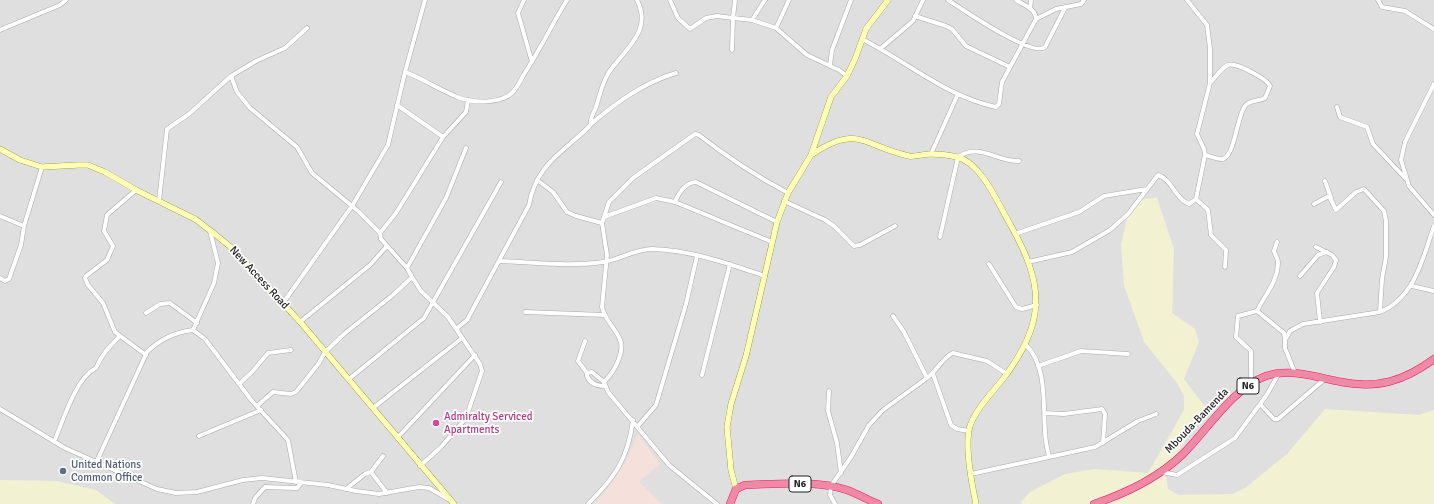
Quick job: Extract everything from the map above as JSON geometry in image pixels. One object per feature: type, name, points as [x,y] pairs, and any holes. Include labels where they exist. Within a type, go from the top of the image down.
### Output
[{"type":"highway","name":"Mbouda-Bamenda","points":[[1094,504],[1128,491],[1162,472],[1182,454],[1238,395],[1251,384],[1268,376],[1295,373],[1373,385],[1396,380],[1418,370],[1434,359]]},
{"type":"highway","name":"N6","points":[[736,488],[745,485],[766,484],[831,486],[848,490],[878,504]]},
{"type":"highway","points":[[730,504],[736,488]]},
{"type":"street","points":[[0,30],[60,5],[66,0]]},
{"type":"street","points":[[283,303],[352,206],[388,145],[405,72],[425,0]]},
{"type":"street","points":[[524,0],[518,13],[532,62]]},
{"type":"street","points":[[405,72],[421,78],[444,91],[468,100],[493,101],[506,96],[512,92],[532,62],[567,0]]},
{"type":"street","points":[[591,124],[590,119],[596,107],[602,85],[608,73],[640,30],[643,19],[637,0]]},
{"type":"street","points":[[670,0],[678,18],[690,29],[706,18],[717,16],[752,20],[776,28],[807,55],[830,65],[847,76]]},
{"type":"street","points":[[732,50],[735,0]]},
{"type":"street","points":[[752,20],[765,0]]},
{"type":"street","points":[[776,28],[789,0]]},
{"type":"street","points":[[830,65],[832,50],[851,0]]},
{"type":"street","points":[[736,488],[731,470],[727,427],[731,404],[746,356],[777,222],[784,201],[811,155],[831,97],[847,76],[866,29],[888,0]]},
{"type":"street","points":[[880,49],[909,25],[923,0]]},
{"type":"street","points":[[948,0],[1021,45],[1043,50],[1065,8]]},
{"type":"street","points":[[1016,0],[1036,14],[1036,19]]},
{"type":"street","points":[[1030,9],[1031,0]]},
{"type":"street","points":[[862,39],[958,94],[979,103],[998,106],[1002,82],[1036,19],[1056,9],[1081,4],[1084,0]]},
{"type":"street","points":[[1028,262],[1060,256],[1084,246],[1119,223],[1158,175],[1164,178],[1184,202],[1188,204],[1196,199],[1205,155],[1204,149],[1197,134],[1210,83],[1210,48],[1207,25],[1187,0]]},
{"type":"street","points":[[1378,0],[1382,7],[1405,10],[1434,29]]},
{"type":"street","points":[[915,16],[952,29],[966,46],[1010,67]]},
{"type":"street","points":[[159,201],[167,129],[189,114],[231,76],[251,63],[285,48],[307,28]]},
{"type":"street","points":[[1205,155],[1221,159],[1226,157],[1231,150],[1244,109],[1250,102],[1265,98],[1270,86],[1267,81],[1232,65],[1226,66],[1210,83]]},
{"type":"street","points":[[456,329],[467,320],[529,205],[532,190],[537,180],[552,159],[591,124],[635,91],[654,80],[676,73]]},
{"type":"street","points":[[231,76],[237,92],[250,108],[293,144],[312,173],[352,206],[380,233],[381,239],[407,268],[421,291],[448,317],[475,355],[482,371],[466,418],[441,447],[420,466]]},
{"type":"street","points":[[1406,179],[1401,160],[1402,152],[1434,84]]},
{"type":"street","points":[[931,154],[958,94]]},
{"type":"street","points":[[380,233],[396,213],[443,137],[464,115],[468,100]]},
{"type":"street","points":[[397,105],[443,137]]},
{"type":"street","points":[[1336,107],[1340,117],[1367,127],[1373,144],[1406,179],[1434,215]]},
{"type":"street","points":[[604,384],[618,362],[622,344],[620,338],[604,315],[602,307],[605,262],[607,255],[602,223],[611,198],[633,178],[695,134],[698,134],[720,152],[758,177],[788,194]]},
{"type":"street","points":[[811,155],[829,143],[839,139],[858,138],[912,156],[931,154],[958,157],[969,162],[987,182],[1015,234],[1028,262],[1035,287],[1037,305],[1026,345],[1007,374],[976,414],[969,431],[971,474],[976,504]]},
{"type":"street","points":[[407,268],[446,198],[466,148]]},
{"type":"street","name":"New Access Road","points":[[0,149],[20,160],[42,167],[88,165],[105,172],[136,190],[195,219],[210,230],[233,249],[300,322],[398,437],[420,466],[452,502]]},
{"type":"street","points":[[940,237],[958,157],[963,154],[981,151],[1010,161],[1019,161]]},
{"type":"street","points":[[0,278],[5,281],[9,279],[21,245],[24,226],[42,167]]},
{"type":"street","points":[[537,180],[553,192],[567,212],[602,223]]},
{"type":"street","points":[[1325,181],[1336,210]]},
{"type":"street","points":[[349,379],[424,318],[501,182]]},
{"type":"street","points":[[675,202],[681,190],[696,182],[777,222]]},
{"type":"street","points":[[1015,234],[1079,212],[1104,196],[1147,189]]},
{"type":"street","points":[[1336,210],[1356,192],[1364,189],[1384,212],[1386,227],[1386,250],[1380,312]]},
{"type":"street","points":[[136,190],[107,215],[104,231],[113,246],[107,260],[85,278],[88,285],[100,298],[112,328],[120,336],[146,355]]},
{"type":"street","points":[[1314,204],[1329,196],[1336,210]]},
{"type":"street","points":[[604,217],[656,198],[675,202],[772,242]]},
{"type":"street","points":[[1196,199],[1208,210],[1211,235],[1226,250],[1225,267]]},
{"type":"street","points":[[784,201],[825,220],[834,226],[854,246],[860,245],[895,226]]},
{"type":"street","points":[[0,216],[24,226]]},
{"type":"street","points":[[1285,340],[1290,331],[1296,327],[1380,312],[1397,302],[1412,286],[1434,226]]},
{"type":"street","points":[[193,330],[214,283],[218,263],[210,230]]},
{"type":"street","points":[[1251,384],[1252,351],[1237,339],[1235,334],[1238,316],[1257,311],[1271,288],[1276,277],[1278,262],[1274,251],[1277,242]]},
{"type":"street","points":[[300,322],[370,265],[387,246]]},
{"type":"street","points":[[1316,247],[1332,254],[1336,260],[1334,268],[1317,293],[1320,322]]},
{"type":"street","points":[[499,260],[585,264],[605,262],[629,253],[650,249],[664,249],[730,264],[765,276]]},
{"type":"street","points":[[1300,276],[1318,255],[1327,252]]},
{"type":"street","points":[[638,426],[656,405],[659,398],[698,256]]},
{"type":"street","points":[[702,376],[730,264]]},
{"type":"street","points":[[989,264],[1016,307],[1022,309],[1037,305]]},
{"type":"street","points":[[257,406],[273,392],[291,394],[296,392],[325,352],[344,334],[393,295],[412,277]]},
{"type":"street","points":[[1412,286],[1434,291]]},
{"type":"street","points":[[146,312],[160,304],[170,303],[197,323]]},
{"type":"street","points":[[1257,311],[1284,333],[1285,348],[1295,373]]},
{"type":"street","points":[[525,312],[604,315]]},
{"type":"street","points":[[893,316],[904,332],[927,378]]},
{"type":"street","points":[[96,463],[146,355],[159,341],[184,331],[193,330],[205,339],[257,406],[288,440],[299,483],[297,488],[265,488],[255,498],[253,504]]},
{"type":"street","points":[[54,442],[76,389],[90,371],[96,368],[99,360],[120,336]]},
{"type":"street","points":[[373,408],[462,338]]},
{"type":"street","points":[[585,341],[578,357],[578,361],[587,373],[590,382],[595,385],[604,384]]},
{"type":"street","points":[[1026,345],[1034,354],[1038,366],[1044,399],[1045,434],[1049,456]]},
{"type":"street","points":[[239,384],[252,372],[268,353],[291,350]]},
{"type":"street","points":[[1038,366],[1081,351],[1128,354]]},
{"type":"street","points":[[835,504],[830,495],[831,486],[852,457],[869,424],[877,415],[932,374],[947,357],[953,353],[987,361],[1007,374]]},
{"type":"street","points":[[398,437],[475,355]]},
{"type":"street","points":[[587,373],[592,372],[604,384],[669,465],[717,504]]},
{"type":"street","points":[[932,374],[951,425],[957,429],[969,431]]},
{"type":"street","points":[[1162,472],[1177,475],[1229,443],[1240,432],[1278,375]]},
{"type":"street","points":[[1260,404],[1274,419],[1278,418],[1326,378]]},
{"type":"street","points":[[829,391],[828,411],[837,443],[840,473]]},
{"type":"street","points":[[0,409],[54,442],[96,463],[157,489],[176,492],[197,492],[243,480],[262,478],[379,494],[419,486],[429,488],[452,502]]},
{"type":"street","points":[[1045,413],[1064,414],[1102,409],[1105,414],[1103,443]]},
{"type":"street","points":[[199,436],[261,410]]},
{"type":"street","points":[[971,474],[1095,446],[1103,443],[1138,421],[1156,414]]},
{"type":"street","points":[[588,504],[604,487],[624,459],[630,440],[633,420]]},
{"type":"street","points":[[346,489],[365,474],[371,472],[383,456]]},
{"type":"street","points":[[371,472],[387,493]]},
{"type":"shaded area","points":[[0,0],[1434,0],[1434,461],[1311,504],[0,504]]},
{"type":"shaded area","points":[[638,434],[660,464],[639,482],[662,504],[593,504],[604,493],[625,463]]},
{"type":"green space","points":[[1157,198],[1174,249],[1172,313],[1195,329],[1199,342],[1184,379],[1206,408],[1170,464],[1166,476],[1168,489],[1179,495],[1233,494],[1245,488],[1287,454],[1325,409],[1419,415],[1434,410],[1434,502],[1429,504],[1022,504],[1021,502],[1030,492],[1065,474],[1094,469],[1148,473],[1184,410],[1184,396],[1177,383],[1144,342],[1124,285],[1121,244],[1128,214],[1143,199]]},
{"type":"green space","points":[[0,480],[57,481],[96,490],[115,504],[0,504]]},
{"type":"place","name":"Admiralty Serviced Apartments","points":[[436,423]]},
{"type":"place","name":"United Nations Common Office","points":[[63,471]]}]
